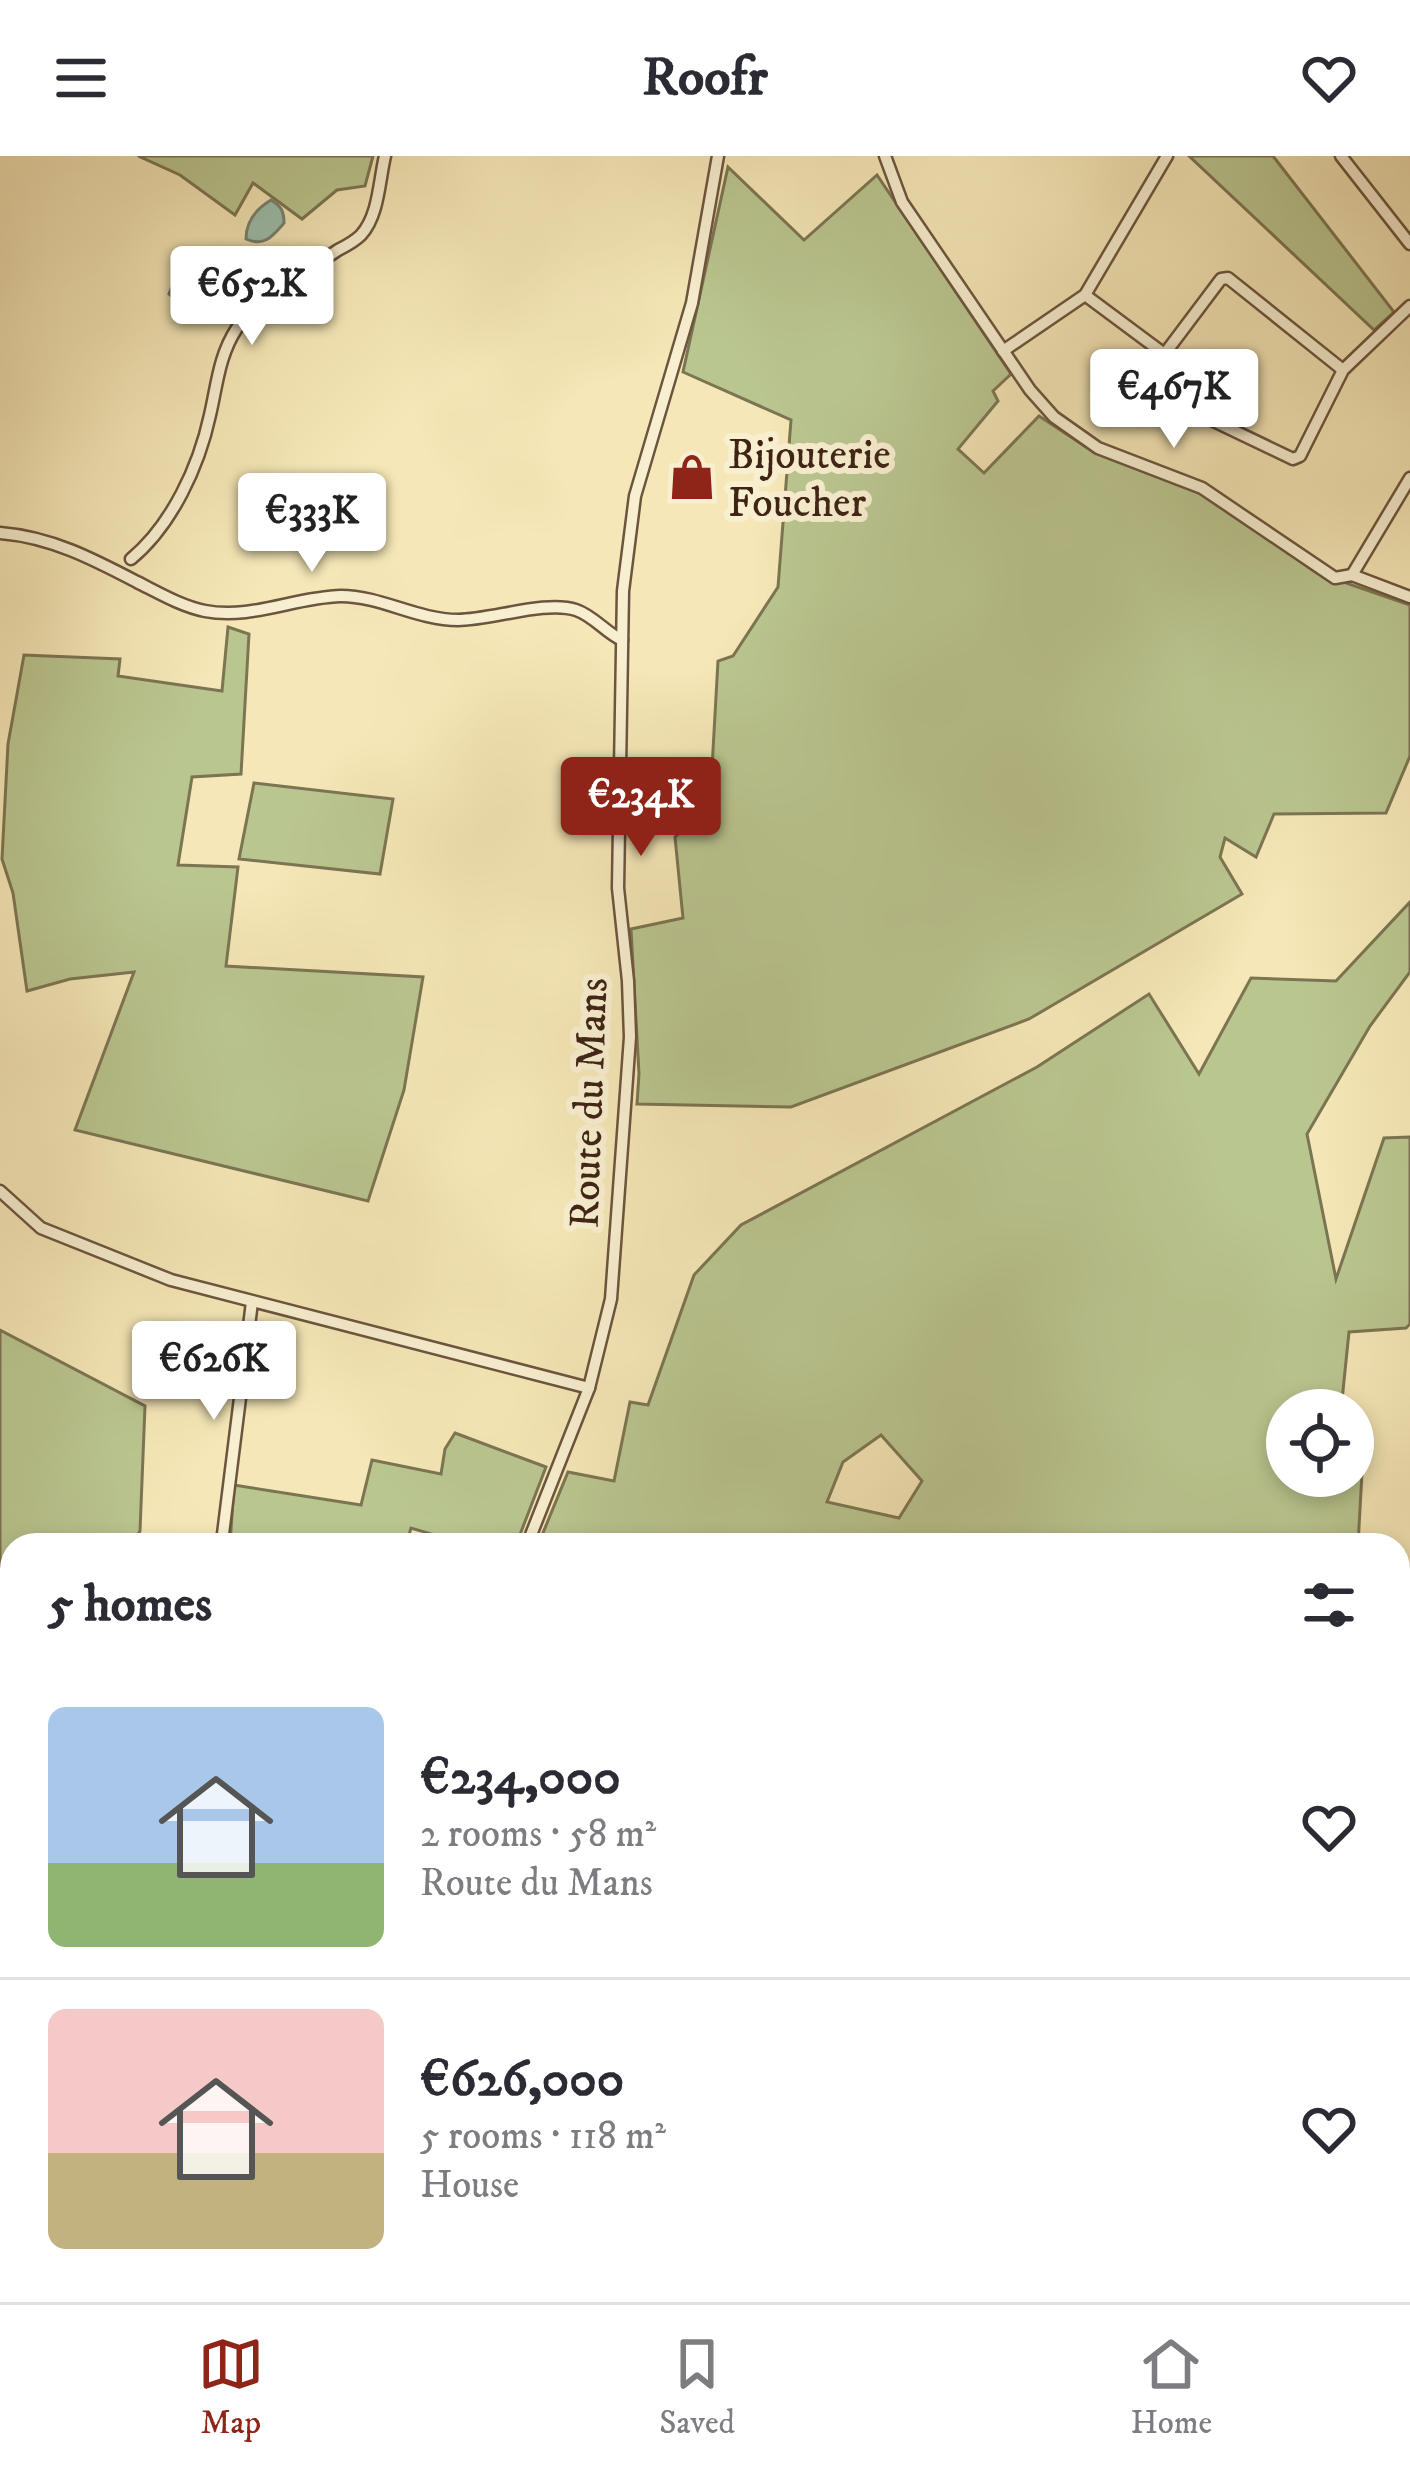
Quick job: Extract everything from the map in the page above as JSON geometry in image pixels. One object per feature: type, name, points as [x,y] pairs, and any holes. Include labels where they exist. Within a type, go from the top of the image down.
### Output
[{"type":"street","points":[[129,578],[131,559],[152,539],[194,465],[231,337],[265,295],[358,238],[371,218],[385,156]]},
{"type":"street","name":"Route du Mans","points":[[532,1533],[589,1388],[610,1300],[630,1037],[618,888],[623,591],[635,496],[692,302],[718,156]]},
{"type":"street","points":[[885,156],[902,202],[1003,351],[1042,405],[1075,434],[1202,488],[1335,578],[1352,575],[1410,597]]},
{"type":"street","points":[[1003,351],[1085,295],[1167,156]]},
{"type":"street","points":[[1341,156],[1410,244]]},
{"type":"street","points":[[1343,370],[1228,278],[1221,279],[1144,380],[1149,390],[1293,459],[1300,456],[1343,370],[1410,306]]},
{"type":"street","points":[[1085,295],[1162,353]]},
{"type":"street","points":[[1352,575],[1410,478]]},
{"type":"street","points":[[0,533],[55,543],[194,608],[219,613],[344,596],[461,620],[564,608],[588,616],[622,640]]},
{"type":"street","points":[[95,561],[131,559]]},
{"type":"street","points":[[0,1191],[41,1228],[172,1280],[589,1388]]},
{"type":"street","points":[[223,1533],[252,1302]]},
{"type":"green space","points":[[138,156],[373,156],[365,186],[337,190],[302,219],[253,183],[235,215],[180,175]]},
{"type":"green space","points":[[1189,156],[1273,156],[1394,312],[1374,330]]},
{"type":"green space","points":[[728,167],[804,240],[877,175],[1011,374],[993,391],[998,401],[958,449],[984,473],[1039,416],[1086,447],[1200,492],[1317,573],[1410,605],[1410,756],[1386,813],[1274,814],[1256,857],[1225,838],[1220,857],[1242,894],[1029,1019],[791,1107],[637,1104],[631,929],[683,918],[675,837],[710,804],[718,661],[733,656],[778,587],[791,420],[683,372]]},
{"type":"green space","points":[[228,627],[249,634],[241,774],[192,777],[178,865],[238,867],[226,966],[423,977],[404,1090],[368,1201],[75,1130],[134,972],[70,979],[27,991],[13,893],[2,859],[8,744],[24,655],[120,659],[118,676],[222,691]]},
{"type":"green space","points":[[254,783],[393,799],[380,874],[239,859]]},
{"type":"green space","points":[[1410,902],[1410,972],[1370,1026],[1307,1134],[1336,1279],[1384,1138],[1410,1137],[1410,1324],[1349,1332],[1343,1389],[1266,1389],[1266,1497],[1361,1497],[1359,1533],[543,1533],[568,1472],[614,1481],[630,1402],[648,1405],[694,1275],[741,1225],[1037,1067],[1149,994],[1199,1074],[1251,978],[1336,981]],"holes":[[[881,1435],[922,1481],[899,1518],[827,1502],[843,1462]]]},
{"type":"green space","points":[[0,1330],[145,1406],[139,1533],[0,1533]]},
{"type":"green space","points":[[455,1433],[546,1467],[521,1533],[428,1533],[411,1528],[410,1533],[231,1533],[234,1485],[361,1505],[372,1460],[441,1474],[445,1449]]},
{"type":"shaded area","points":[[271,200],[281,209],[284,223],[263,241],[246,239],[253,216]]},
{"type":"shaded area","points":[[219,257],[225,261],[223,277],[189,297],[169,294],[182,276]]},
{"type":"place","name":"Bijouterie Foucher","points":[[692,477]]}]
